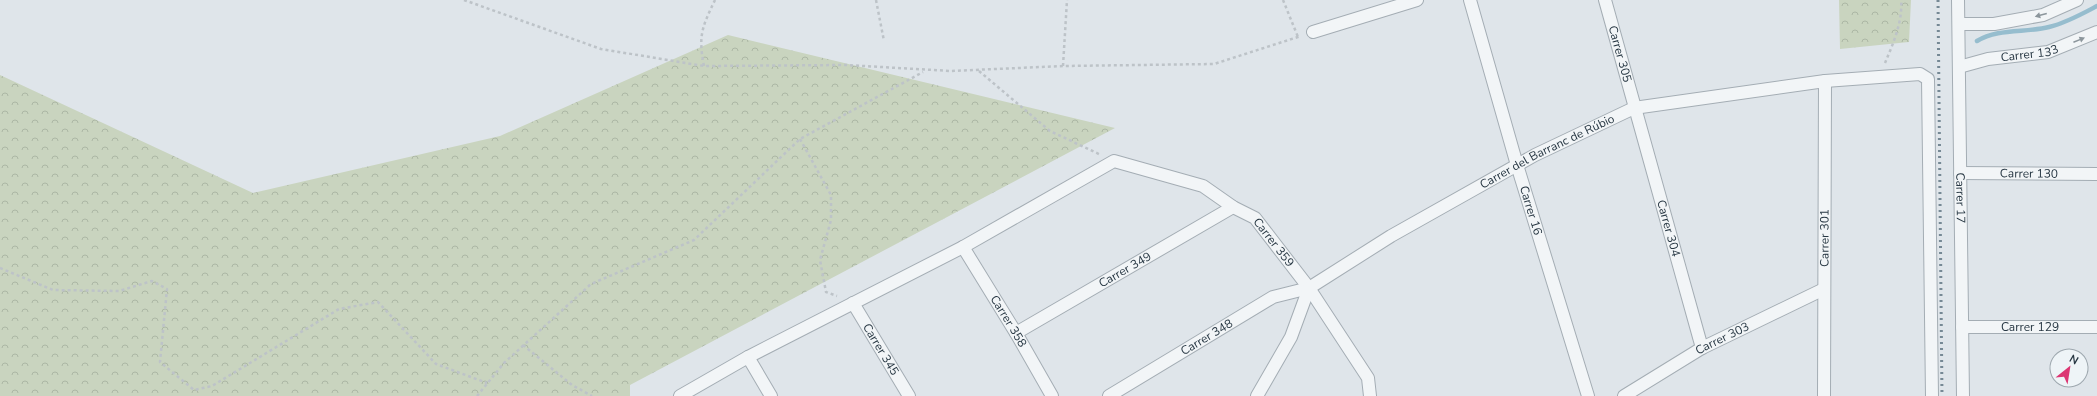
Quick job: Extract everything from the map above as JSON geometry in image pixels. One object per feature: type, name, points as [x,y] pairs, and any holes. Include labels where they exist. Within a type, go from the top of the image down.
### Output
[{"type":"street","points":[[1313,32],[1417,0]]},
{"type":"street","name":"Carrer 16","points":[[1470,0],[1517,165],[1588,396]]},
{"type":"street","name":"Carrer 305","points":[[1605,0],[1634,108]]},
{"type":"street","name":"Carrer 17","points":[[1958,0],[1963,396]]},
{"type":"street","points":[[1959,24],[1994,24],[2044,15],[2077,0]]},
{"type":"street","name":"Carrer 133","points":[[1959,67],[1988,59],[2048,52],[2097,32]]},
{"type":"street","name":"Carrer del Barranc de Rúbio","points":[[1309,288],[1391,236],[1517,165],[1634,108],[1825,81],[1920,74],[1928,79],[1932,396]]},
{"type":"street","name":"Carrer 301","points":[[1824,396],[1825,81]]},
{"type":"street","name":"Carrer 304","points":[[1634,108],[1702,348]]},
{"type":"street","points":[[680,396],[748,357],[963,247],[1114,161]]},
{"type":"street","name":"Carrer 359","points":[[1114,161],[1203,186],[1233,207],[1255,218],[1309,288],[1368,378],[1370,396]]},
{"type":"street","name":"Carrer 130","points":[[1960,173],[2097,174]]},
{"type":"street","name":"Carrer 349","points":[[1016,333],[1233,207]]},
{"type":"street","name":"Carrer 358","points":[[963,247],[1016,333],[1052,396]]},
{"type":"street","points":[[1257,396],[1291,337],[1309,288]]},
{"type":"street","name":"Carrer 348","points":[[1109,396],[1273,297],[1309,288]]},
{"type":"street","name":"Carrer 303","points":[[1624,396],[1702,348],[1824,289]]},
{"type":"street","name":"Carrer 345","points":[[853,303],[909,396]]},
{"type":"street","name":"Carrer 129","points":[[1962,327],[2097,327]]},
{"type":"street","points":[[748,357],[771,396]]},
{"type":"path","points":[[464,0],[601,48],[704,66],[846,64],[924,71],[1063,66],[1214,64],[1313,32]]},
{"type":"path","points":[[704,66],[701,50],[702,27],[715,0]]},
{"type":"path","points":[[876,0],[884,41]]},
{"type":"path","points":[[1063,66],[1067,0]]},
{"type":"path","points":[[1283,0],[1298,37]]},
{"type":"path","points":[[1880,77],[1895,38],[1902,7],[1901,0]]},
{"type":"path","points":[[979,70],[1050,131],[1114,161]]},
{"type":"path","points":[[477,396],[504,362],[590,284],[694,240],[800,139],[924,71]]},
{"type":"path","points":[[800,139],[831,195],[831,220],[820,260],[826,292],[853,303]]},
{"type":"path","points":[[0,268],[53,290],[119,291],[152,281],[167,289],[160,362],[194,390],[212,386],[339,309],[378,302],[436,364],[487,383]]},
{"type":"path","points":[[523,345],[572,385],[592,396]]},
{"type":"green space","points":[[1839,0],[1911,0],[1909,42],[1840,49]]},
{"type":"green space","points":[[728,35],[1115,128],[630,385],[630,396],[0,396],[0,75],[253,193],[500,136]]},
{"type":"waterway","points":[[1977,41],[2003,32],[2040,29],[2062,23],[2097,6]]},
{"type":"railway","points":[[1938,0],[1942,396]]}]
